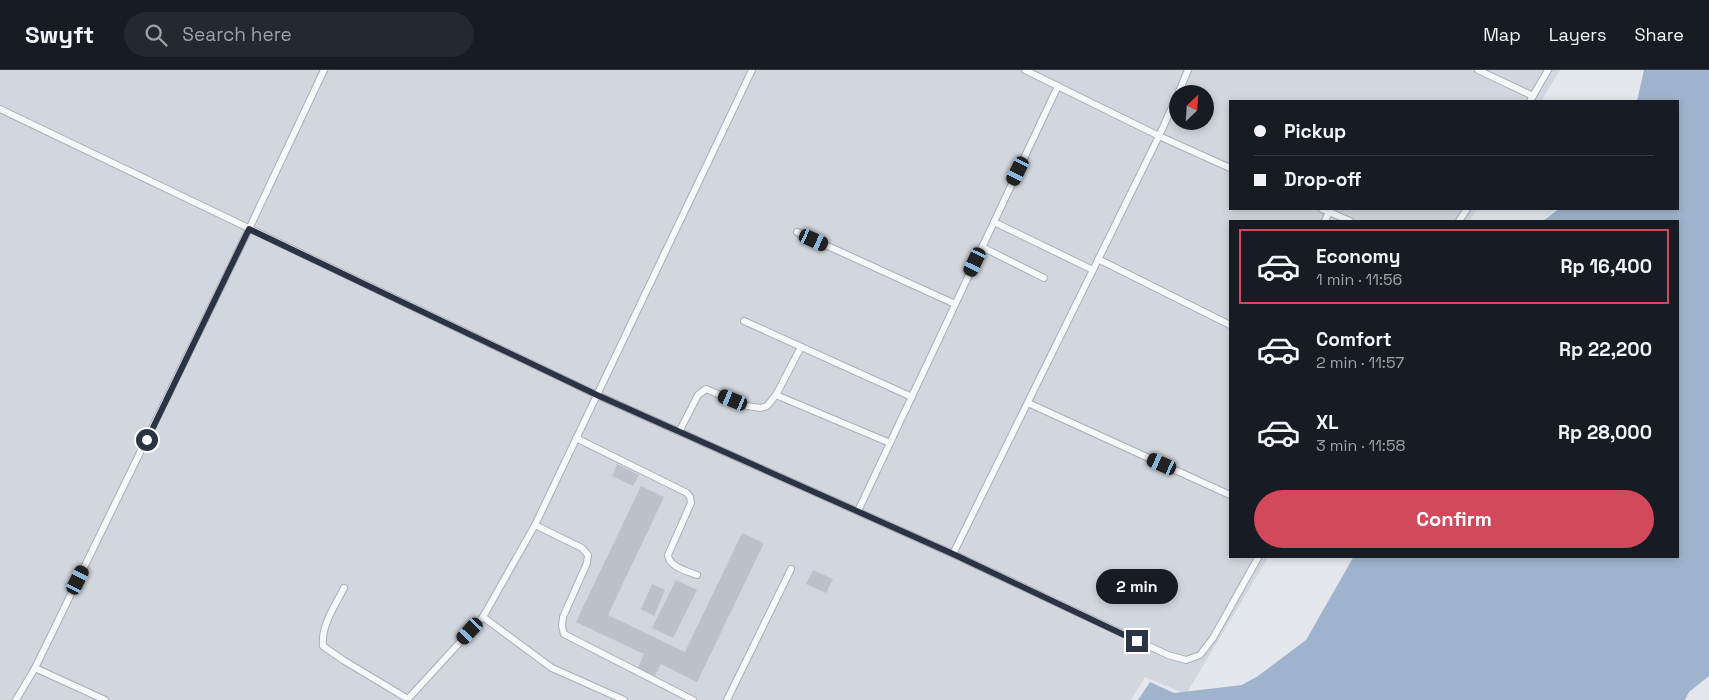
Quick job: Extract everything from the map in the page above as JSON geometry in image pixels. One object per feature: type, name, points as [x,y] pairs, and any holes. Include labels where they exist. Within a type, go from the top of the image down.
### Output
[{"type":"lane","points":[[16,700],[35,668],[249,229],[324,70]]},
{"type":"lane","points":[[344,588],[327,622],[322,636],[323,646],[408,700],[483,617],[535,526],[752,70]]},
{"type":"lane","points":[[1025,70],[1159,136],[1229,168]]},
{"type":"lane","points":[[1182,85],[1188,70]]},
{"type":"lane","points":[[1478,70],[1531,98],[1548,70]]},
{"type":"lane","points":[[858,511],[1058,86]]},
{"type":"lane","points":[[0,109],[597,395],[953,554],[1168,655],[1186,660],[1200,655],[1213,638],[1258,558]]},
{"type":"lane","points":[[953,554],[1169,114]]},
{"type":"lane","points":[[1324,210],[1348,220]]},
{"type":"lane","points":[[1325,220],[1329,212]]},
{"type":"lane","points":[[994,222],[1093,270]]},
{"type":"lane","points":[[797,232],[955,304]]},
{"type":"lane","points":[[982,247],[1044,278]]},
{"type":"lane","points":[[1098,259],[1229,324]]},
{"type":"lane","points":[[744,321],[912,397]]},
{"type":"lane","points":[[679,432],[698,395],[706,390],[754,408],[767,406],[776,395],[801,347]]},
{"type":"lane","points":[[776,395],[890,443]]},
{"type":"lane","points":[[1028,403],[1229,495]]},
{"type":"lane","points":[[576,438],[687,493],[691,503],[668,555],[668,559],[671,564],[697,575]]},
{"type":"lane","points":[[535,526],[582,548],[588,555],[587,563],[563,617],[562,626],[564,634],[693,700]]},
{"type":"lane","points":[[728,700],[791,569]]},
{"type":"lane","points":[[483,617],[552,668],[624,700]]},
{"type":"lane","points":[[35,668],[105,700]]},
{"type":"shaded area","points":[[0,70],[1560,70],[1542,100],[1229,100],[1229,210],[1476,210],[1470,220],[1229,220],[1229,558],[1268,558],[1186,694],[1145,677],[1131,700],[0,700]]},
{"type":"water","points":[[1644,70],[1709,70],[1709,676],[1689,692],[1685,700],[1138,700],[1150,682],[1174,693],[1242,685],[1258,676],[1306,640],[1353,558],[1679,558],[1679,220],[1544,220],[1558,210],[1679,210],[1679,100],[1637,100]]},
{"type":"building","points":[[617,464],[639,475],[633,486],[612,476]]},
{"type":"building","points":[[641,486],[664,497],[608,615],[685,652],[742,533],[764,543],[697,682],[661,664],[654,678],[637,670],[644,654],[576,622]]},
{"type":"building","points":[[813,570],[833,579],[826,593],[806,584]]},
{"type":"building","points":[[676,580],[697,590],[673,638],[652,628]]},
{"type":"building","points":[[652,584],[665,590],[654,616],[641,609]]},
{"type":"route","points":[[147,440],[249,229],[597,395],[953,554],[1137,641]]}]
